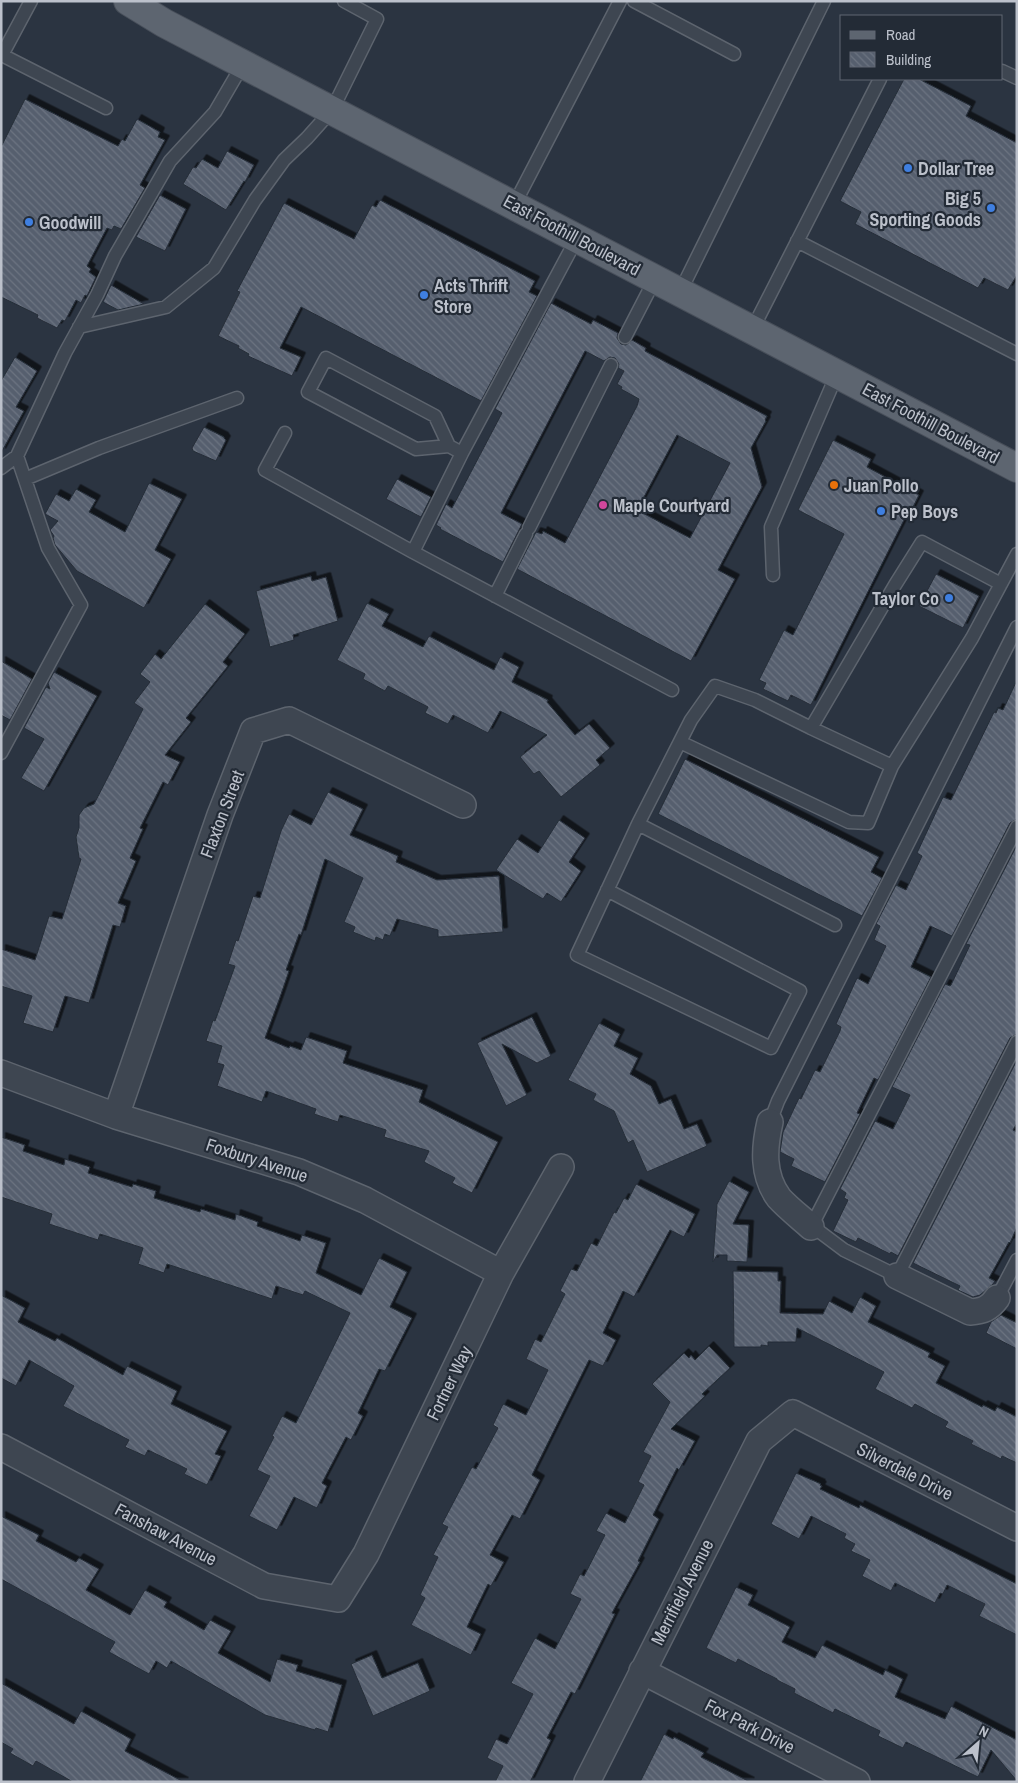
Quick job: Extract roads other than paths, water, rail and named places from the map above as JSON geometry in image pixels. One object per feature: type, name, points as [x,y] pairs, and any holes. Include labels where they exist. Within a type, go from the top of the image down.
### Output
[{"type":"main road","name":"East Foothill Boulevard","points":[[128,1],[164,23],[242,64],[1017,468]]},
{"type":"street","name":"Flaxton Street","points":[[116,1116],[220,815],[253,731],[289,720],[463,805]]},
{"type":"street","name":"Foxbury Avenue","points":[[1,1073],[116,1116],[299,1172],[365,1200],[501,1273]]},
{"type":"street","points":[[770,1122],[765,1158],[768,1178],[779,1198],[811,1227]]},
{"type":"street","name":"Fortner Way","points":[[338,1599],[366,1554],[501,1273],[561,1167]]},
{"type":"street","points":[[897,1276],[970,1312],[980,1312],[990,1308],[997,1298]]},
{"type":"street","name":"Silverdale Drive","points":[[793,1413],[1017,1528]]},
{"type":"street","name":"Merrifield Avenue","points":[[587,1782],[759,1441],[793,1413]]},
{"type":"street","name":"Fanshaw Avenue","points":[[1,1447],[264,1586],[338,1599]]},
{"type":"street","name":"Fox Park Drive","points":[[642,1671],[858,1782]]},
{"type":"lane","points":[[31,1],[2,56],[106,108]]},
{"type":"lane","points":[[79,327],[166,307],[214,268],[255,200],[284,160],[308,138],[332,110],[377,19],[344,1]]},
{"type":"lane","points":[[514,205],[620,1]]},
{"type":"lane","points":[[634,1],[734,54]]},
{"type":"lane","points":[[680,292],[824,1]]},
{"type":"lane","points":[[1,468],[17,456],[65,353],[97,295],[115,256],[170,161],[215,112],[242,64]]},
{"type":"lane","points":[[1003,71],[1017,78]]},
{"type":"lane","points":[[752,330],[879,80]]},
{"type":"lane","points":[[412,552],[462,453],[576,238]]},
{"type":"lane","points":[[797,241],[1017,354]]},
{"type":"lane","points":[[625,337],[655,279]]},
{"type":"lane","points":[[449,446],[435,416],[326,358],[308,392],[416,449],[449,446],[462,453]]},
{"type":"lane","points":[[494,596],[611,364]]},
{"type":"lane","points":[[773,575],[771,527],[837,374]]},
{"type":"lane","points":[[25,479],[99,448],[237,398]]},
{"type":"lane","points":[[285,433],[265,470],[412,552],[672,690]]},
{"type":"lane","points":[[1,753],[81,605],[48,548],[17,456]]},
{"type":"lane","points":[[811,728],[895,584],[922,542],[1001,584]]},
{"type":"lane","points":[[680,742],[849,822],[868,823],[892,766],[972,638],[1017,554]]},
{"type":"lane","points":[[770,1122],[778,1101],[1017,627]]},
{"type":"lane","points":[[607,890],[800,991],[771,1048],[577,955],[607,890],[638,824],[691,720],[715,686],[755,700],[892,766]]},
{"type":"lane","points":[[638,824],[835,924]]},
{"type":"lane","points":[[1017,826],[811,1227],[844,1250],[897,1276],[1017,1042]]},
{"type":"lane","points":[[997,1298],[1017,1260]]},
{"type":"place","name":"Dollar Tree","points":[[908,168]]},
{"type":"place","name":"Big 5 Sporting Goods","points":[[991,208]]},
{"type":"place","name":"Goodwill","points":[[29,222]]},
{"type":"place","name":"Acts Thrift Store","points":[[424,295]]},
{"type":"place","name":"Juan Pollo","points":[[834,485]]},
{"type":"place","name":"Maple Courtyard","points":[[603,505]]},
{"type":"place","name":"Pep Boys","points":[[881,511]]},
{"type":"place","name":"Taylor Co","points":[[949,598]]}]
